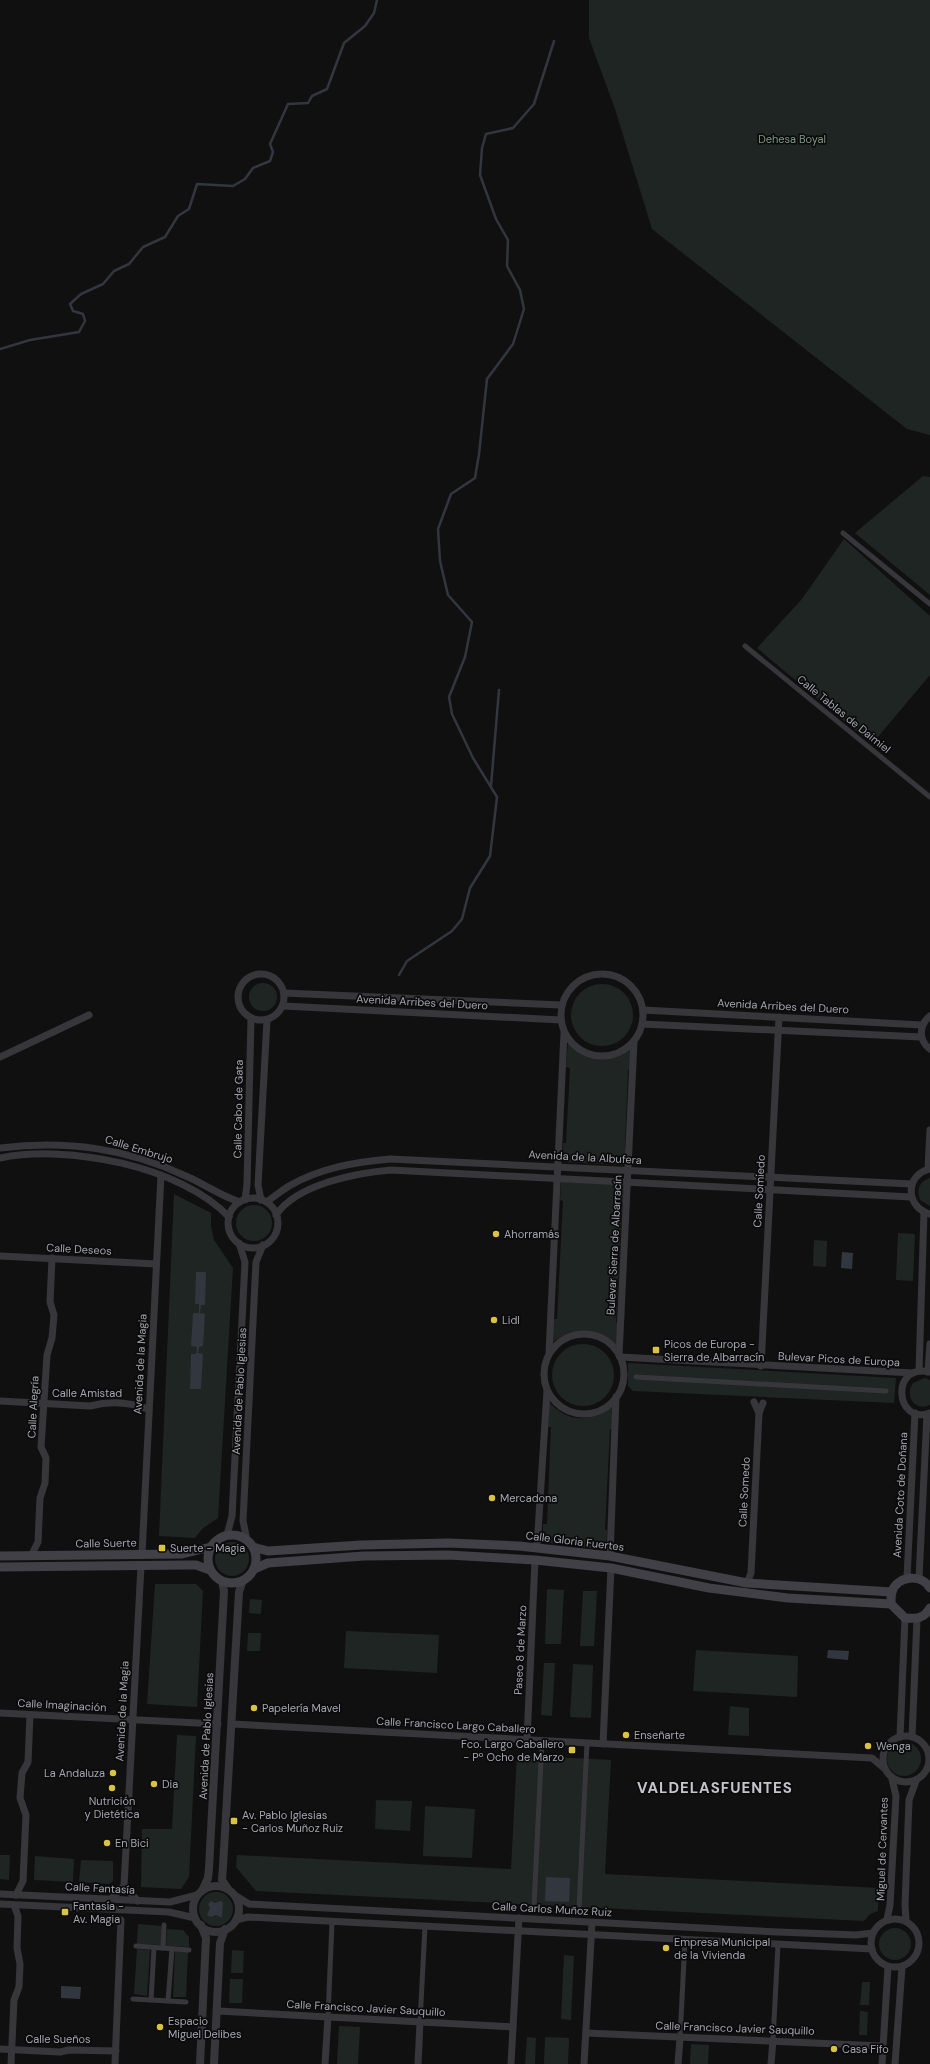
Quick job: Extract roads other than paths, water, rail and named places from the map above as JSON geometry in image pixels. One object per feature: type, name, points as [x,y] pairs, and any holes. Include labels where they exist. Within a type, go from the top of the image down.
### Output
[{"type":"main road","points":[[227,1535],[235,1535],[250,1543],[256,1558],[254,1569],[243,1580],[232,1583],[222,1581],[210,1570],[208,1558],[211,1547],[218,1539],[227,1535]]},
{"type":"main road","name":"Calle Gloria Fuertes","points":[[250,1543],[268,1551],[361,1545],[440,1544],[538,1548],[610,1556],[752,1583],[892,1592]]},
{"type":"main road","name":"Calle Suerte","points":[[0,1556],[182,1554],[211,1547]]},
{"type":"main road","name":"Calle Gloria Fuertes","points":[[254,1569],[268,1563],[364,1556],[448,1555],[535,1560],[611,1568],[749,1594],[788,1598],[891,1604]]},
{"type":"main road","name":"Calle Suerte","points":[[0,1567],[196,1565],[210,1570]]},
{"type":"main road","points":[[930,1588],[919,1578],[907,1578],[897,1584],[892,1592],[891,1604],[905,1618],[917,1619],[926,1614],[930,1608]]},
{"type":"street","points":[[844,533],[930,604]]},
{"type":"street","name":"Calle Tablas de Daimiel","points":[[745,646],[930,797]]},
{"type":"street","points":[[538,1548],[547,1391],[543,1373],[549,1353],[558,1179],[564,1033],[560,1020],[562,1005],[567,992],[577,982],[590,975],[604,974],[618,977],[630,985],[638,996],[643,1010],[642,1024],[634,1041],[624,1050],[611,1055],[597,1056],[584,1052],[573,1045],[564,1033]]},
{"type":"street","points":[[254,976],[269,976],[276,980],[284,993],[283,1006],[274,1017],[267,1020],[251,1018],[245,1014],[238,1000],[238,992],[247,979],[254,976]]},
{"type":"street","name":"Avenida Arribes del Duero","points":[[284,993],[562,1005]]},
{"type":"street","name":"Avenida Arribes del Duero","points":[[283,1006],[560,1020]]},
{"type":"street","name":"Avenida Arribes del Duero","points":[[643,1010],[922,1026]]},
{"type":"street","points":[[0,1057],[89,1015]]},
{"type":"street","points":[[930,1016],[922,1026],[921,1037],[930,1049]]},
{"type":"street","name":"Calle Somiedo","points":[[761,1366],[779,1017]]},
{"type":"street","name":"Calle Cabo de Gata","points":[[242,1201],[247,1185],[251,1018]]},
{"type":"street","name":"Calle Cabo de Gata","points":[[263,1201],[258,1185],[267,1020]]},
{"type":"street","points":[[642,1024],[921,1037]]},
{"type":"street","name":"Bulevar Sierra de Albarracín","points":[[620,1356],[634,1041]]},
{"type":"street","points":[[928,1414],[915,1414],[909,1410],[902,1401],[901,1391],[904,1381],[916,1372],[927,1213],[914,1203],[911,1197],[912,1184],[916,1177],[929,1169],[930,1130]]},
{"type":"street","name":"Calle Embrujo","points":[[0,1148],[54,1144],[103,1148],[154,1163],[242,1201]]},
{"type":"street","name":"Calle Embrujo","points":[[0,1158],[41,1154],[103,1158],[160,1175],[193,1190],[217,1204],[229,1217]]},
{"type":"street","name":"Avenida de la Albufera","points":[[263,1201],[289,1186],[319,1172],[361,1161],[417,1159],[912,1184]]},
{"type":"street","name":"Avenida de la Albufera","points":[[276,1215],[282,1207],[300,1195],[321,1185],[362,1173],[417,1170],[558,1179],[911,1197]]},
{"type":"street","name":"Avenida de la Magia","points":[[142,1554],[160,1175]]},
{"type":"street","points":[[242,1201],[263,1201],[272,1207],[276,1215],[277,1229],[269,1241],[263,1245],[251,1247],[239,1244],[230,1232],[229,1217],[231,1211],[242,1201]]},
{"type":"street","name":"Avenida de Pablo Iglesias","points":[[227,1535],[232,1520],[245,1262],[239,1244]]},
{"type":"street","name":"Avenida de Pablo Iglesias","points":[[250,1543],[243,1521],[256,1262],[263,1245]]},
{"type":"street","name":"Calle Deseos","points":[[0,1256],[156,1264]]},
{"type":"street","name":"Calle Alegría","points":[[31,1556],[38,1542],[40,1498],[45,1483],[46,1458],[42,1447],[47,1355],[52,1338],[54,1315],[50,1302],[52,1258]]},
{"type":"street","points":[[547,1391],[554,1401],[563,1408],[574,1413],[586,1414],[598,1412],[608,1406],[616,1397],[621,1388],[624,1376],[620,1356],[612,1346],[602,1338],[584,1334],[567,1338],[557,1344],[549,1353]]},
{"type":"street","points":[[929,1372],[930,1344]]},
{"type":"street","name":"Bulevar Picos de Europa","points":[[620,1356],[761,1366],[929,1372]]},
{"type":"street","points":[[636,1377],[886,1391]]},
{"type":"street","points":[[610,1556],[616,1397]]},
{"type":"street","name":"Calle Amistad","points":[[0,1401],[90,1406],[102,1403],[135,1404],[148,1410]]},
{"type":"street","points":[[754,1402],[759,1413]]},
{"type":"street","name":"Calle Somedo","points":[[752,1583],[751,1573],[759,1413],[763,1403]]},
{"type":"street","name":"Avenida Coto de Doñana","points":[[907,1578],[915,1414]]},
{"type":"street","name":"Avenida Coto de Doñana","points":[[919,1578],[928,1414]]},
{"type":"street","name":"Paseo 8 de Marzo","points":[[527,1740],[535,1560]]},
{"type":"street","name":"Avenida de la Magia","points":[[124,1886],[140,1566]]},
{"type":"street","points":[[603,1744],[611,1568]]},
{"type":"street","points":[[236,1920],[239,1906],[222,1880],[239,1592],[243,1580]]},
{"type":"street","name":"Avenida de Pablo Iglesias","points":[[200,1893],[208,1876],[218,1724],[224,1591],[222,1581]]},
{"type":"street","points":[[900,1736],[905,1618]]},
{"type":"street","points":[[912,1737],[917,1619]]},
{"type":"street","name":"Calle Imaginación","points":[[0,1713],[218,1724]]},
{"type":"street","points":[[16,1894],[23,1882],[26,1815],[20,1798],[22,1773],[28,1762],[30,1715]]},
{"type":"street","name":"Calle Francisco Largo Caballero","points":[[232,1724],[872,1758]]},
{"type":"street","points":[[906,1921],[905,1905],[909,1800],[916,1781],[929,1769],[929,1753],[922,1742],[912,1737],[900,1736],[892,1740],[872,1758],[884,1768],[892,1778],[903,1783],[916,1781]]},
{"type":"street","points":[[534,1906],[542,1741]]},
{"type":"street","points":[[579,1909],[587,1743]]},
{"type":"street","points":[[884,1768],[882,1758],[886,1747]]},
{"type":"street","name":"Miguel de Cervantes","points":[[887,1920],[890,1905],[896,1796],[892,1778]]},
{"type":"street","points":[[111,1900],[124,1886],[138,1901]]},
{"type":"street","points":[[230,1891],[219,1886],[210,1887],[200,1893],[194,1902],[195,1918],[208,1930],[217,1931],[225,1929],[236,1920],[248,1918],[872,1949]]},
{"type":"street","name":"Calle Carlos Muñoz Ruiz","points":[[230,1891],[249,1904],[853,1935],[873,1933]]},
{"type":"street","name":"Calle Fantasía","points":[[0,1894],[170,1902],[200,1893]]},
{"type":"street","name":"Calle Fantasía","points":[[0,1904],[179,1913],[195,1918]]},
{"type":"street","points":[[11,2064],[14,2000],[19,1987],[20,1964],[17,1948],[18,1916],[14,1905]]},
{"type":"street","points":[[112,1909],[121,1920],[115,2064]]},
{"type":"street","points":[[121,1920],[134,1910]]},
{"type":"street","points":[[511,2064],[519,1918]]},
{"type":"street","points":[[897,1919],[906,1921],[917,1932],[919,1944],[918,1952],[914,1959],[902,1967],[888,1967],[878,1960],[872,1949],[873,1933],[876,1928],[887,1920],[897,1919]]},
{"type":"street","points":[[326,2064],[332,1922]]},
{"type":"street","points":[[584,2064],[592,1922]]},
{"type":"street","points":[[163,1948],[164,1925]]},
{"type":"street","points":[[200,2064],[206,1938],[201,1925]]},
{"type":"street","points":[[418,2064],[425,1926]]},
{"type":"street","points":[[214,2064],[218,2011],[220,1943],[225,1929]]},
{"type":"street","points":[[678,2064],[685,1940]]},
{"type":"street","points":[[771,2064],[778,1945]]},
{"type":"street","points":[[136,1946],[189,1950]]},
{"type":"street","points":[[151,2000],[154,1948]]},
{"type":"street","points":[[168,2001],[172,1949]]},
{"type":"street","points":[[882,2064],[888,1967]]},
{"type":"street","points":[[895,2064],[902,1967]]},
{"type":"street","points":[[133,1999],[186,2002]]},
{"type":"street","name":"Calle Francisco Javier Sauquillo","points":[[218,2011],[513,2027]]},
{"type":"street","name":"Calle Francisco Javier Sauquillo","points":[[586,2033],[680,2038],[773,2040],[882,2046]]},
{"type":"street","name":"Calle Sueños","points":[[0,2049],[60,2052],[69,2050],[116,2051]]},
{"type":"waterway","points":[[0,349],[30,340],[79,332],[85,321],[83,314],[73,311],[70,304],[81,294],[103,284],[114,271],[129,264],[143,247],[165,237],[178,216],[189,209],[197,184],[233,186],[245,179],[253,168],[270,161],[273,152],[270,144],[288,104],[308,103],[312,96],[327,89],[344,43],[365,26],[374,13],[377,0]]},
{"type":"waterway","points":[[399,975],[407,961],[452,931],[462,919],[470,888],[490,856],[497,797],[473,758],[452,714],[449,697],[465,657],[472,622],[448,595],[440,561],[438,529],[451,494],[475,478],[487,379],[513,344],[524,309],[520,290],[507,266],[508,240],[496,219],[480,175],[482,148],[486,134],[513,128],[534,104],[554,41]]},
{"type":"waterway","points":[[491,786],[499,690]]},
{"type":"place","name":"Ahorramás","points":[[496,1234]]},
{"type":"place","name":"Lidl","points":[[494,1320]]},
{"type":"place","name":"Picos de Europa - Sierra de Albarracín","points":[[656,1350]]},
{"type":"place","name":"Mercadona","points":[[492,1498]]},
{"type":"place","name":"Suerte - Magia","points":[[162,1548]]},
{"type":"place","name":"Papelería Mavel","points":[[254,1708]]},
{"type":"place","name":"Enseñarte","points":[[626,1735]]},
{"type":"place","name":"Wenga","points":[[868,1746]]},
{"type":"place","name":"Fco. Largo Caballero - Pº Ocho de Marzo","points":[[572,1750]]},
{"type":"place","name":"La Andaluza","points":[[113,1773]]},
{"type":"place","name":"Dia","points":[[154,1784]]},
{"type":"place","name":"Nutrición y Dietética","points":[[112,1788]]},
{"type":"place","name":"Av. Pablo Iglesias - Carlos Muñoz Ruiz","points":[[234,1821]]},
{"type":"place","name":"En Bici","points":[[107,1843]]},
{"type":"place","name":"Fantasía - Av. Magia","points":[[65,1912]]},
{"type":"place","name":"Empresa Municipal de la Vivienda","points":[[666,1948]]},
{"type":"place","name":"Espacio Miguel Delibes","points":[[160,2027]]},
{"type":"place","name":"Casa Fifo","points":[[834,2049]]},
{"type":"district","name":"VALDELASFUENTES","points":[[715,1788]]},
{"type":"park label","name":"Dehesa Boyal","points":[[792,139]]}]
